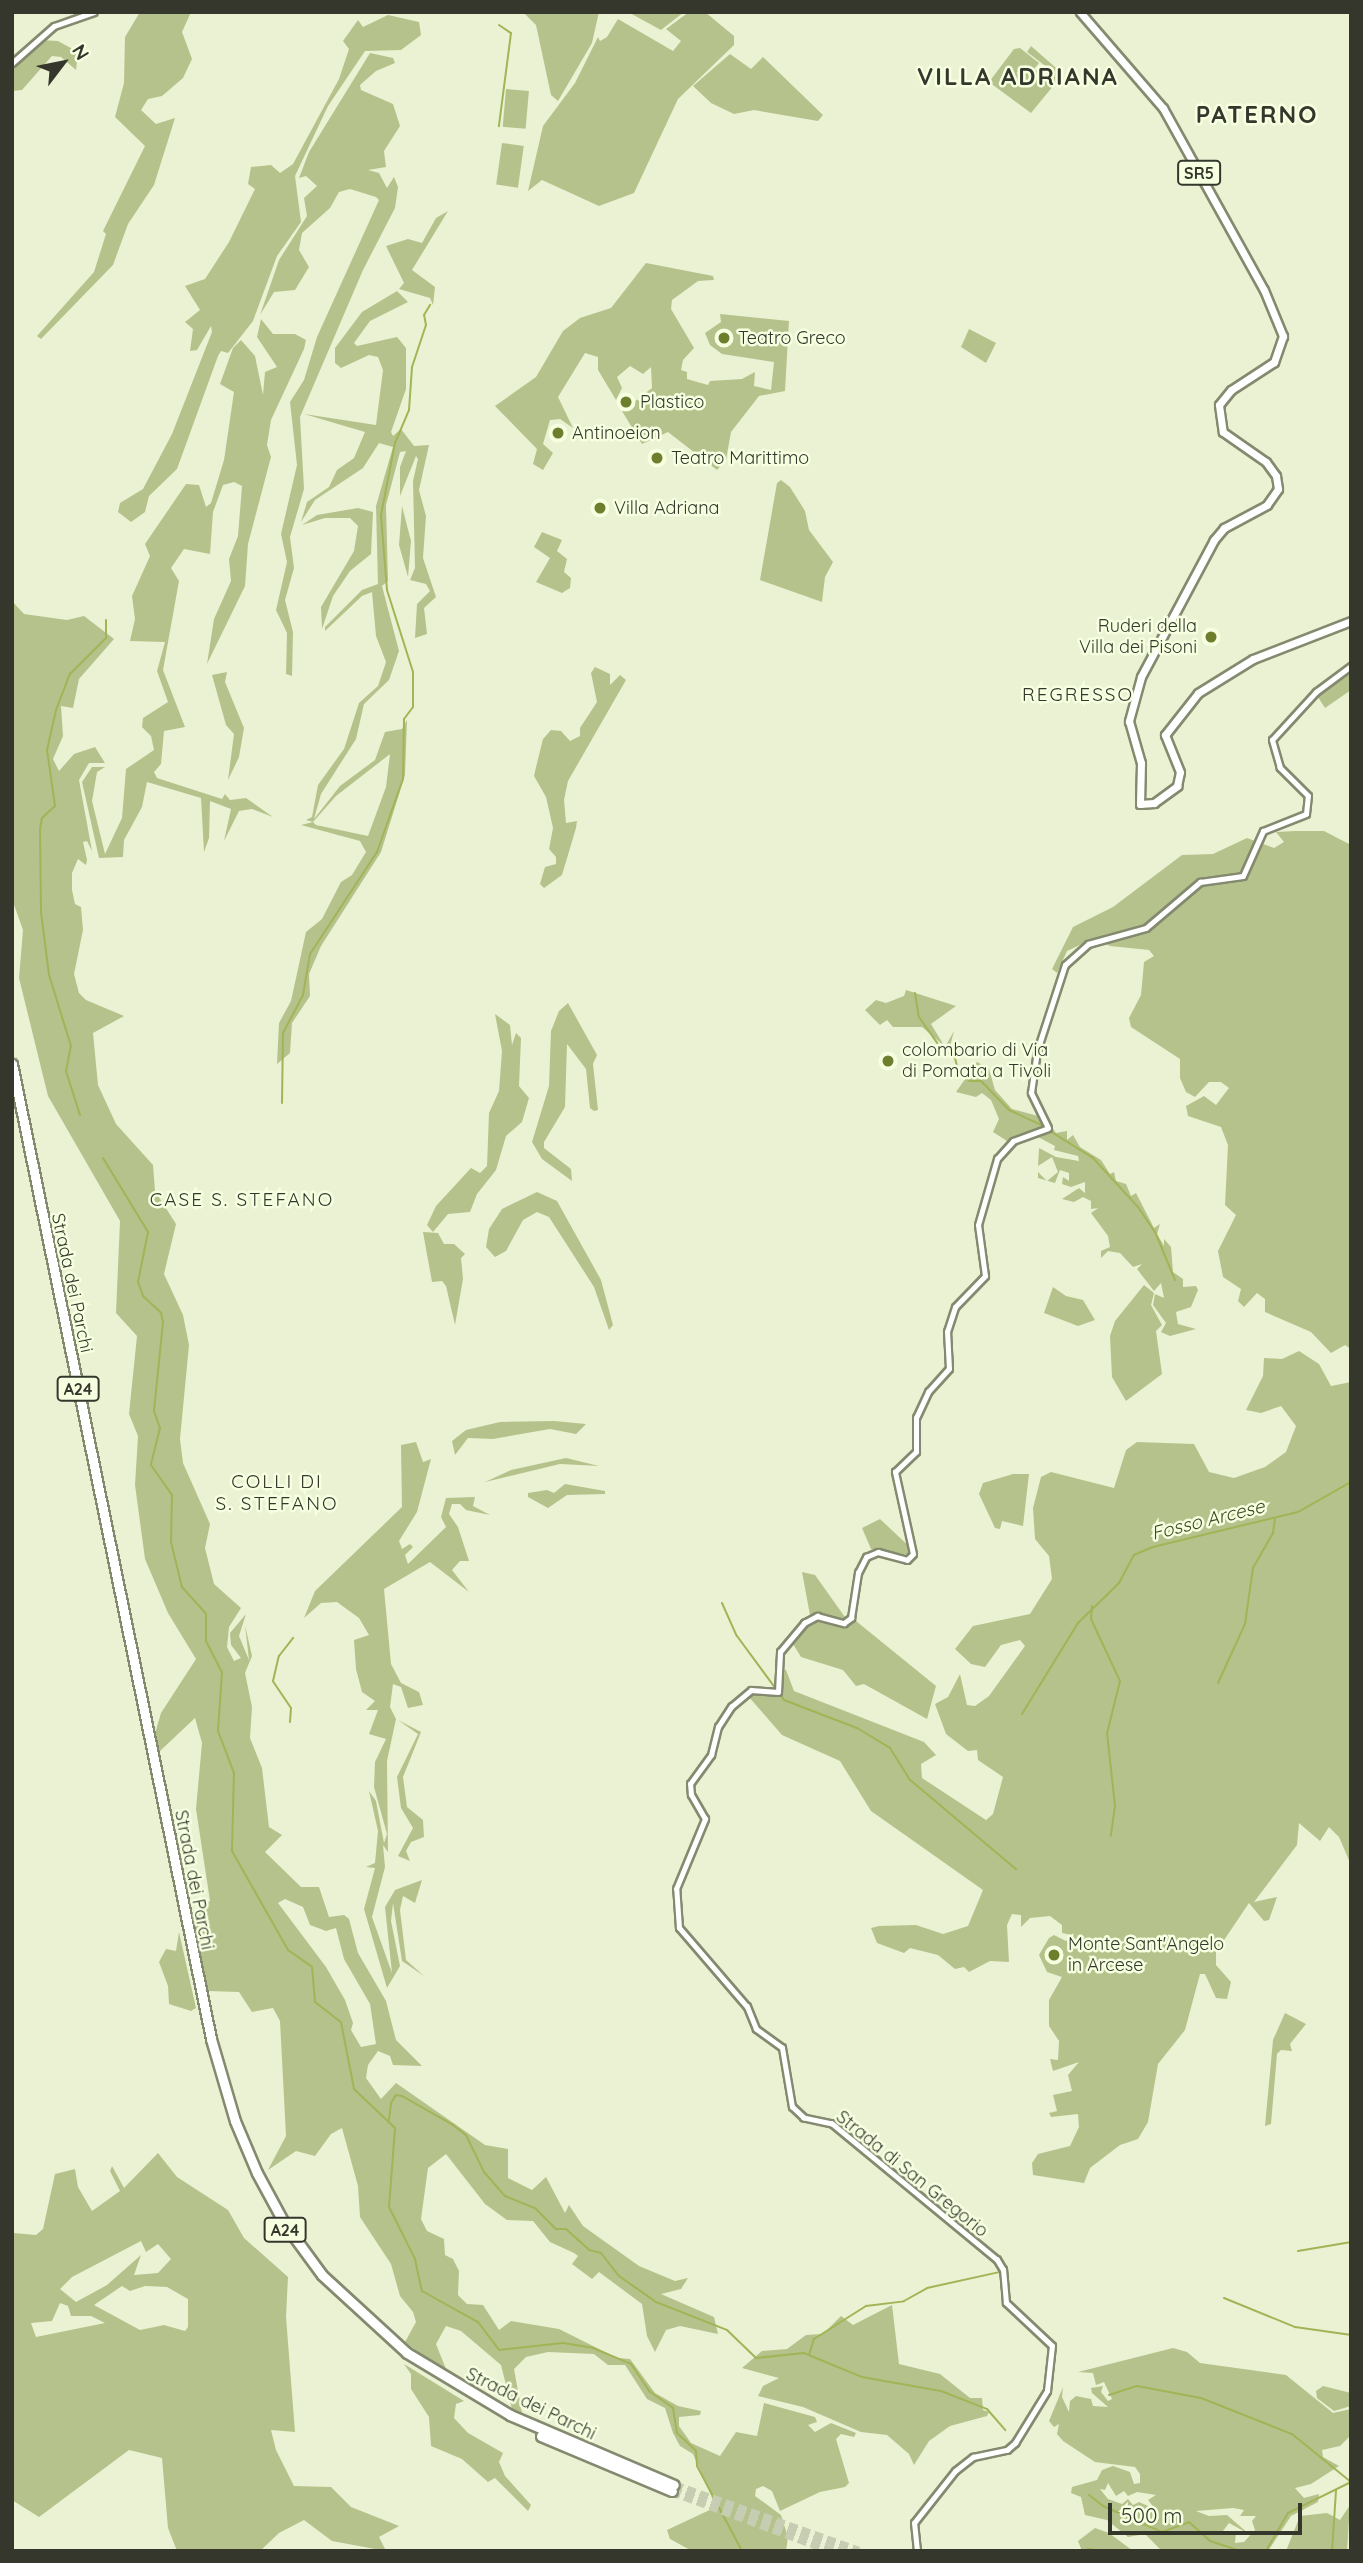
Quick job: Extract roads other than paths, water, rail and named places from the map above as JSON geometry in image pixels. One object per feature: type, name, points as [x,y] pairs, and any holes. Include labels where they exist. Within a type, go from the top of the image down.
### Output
[{"type":"highway","name":"Strada dei Parchi","points":[[12,1064],[204,2006],[229,2103],[260,2181],[299,2244],[356,2311],[434,2372],[523,2422],[673,2488]]},
{"type":"highway","name":"Strada dei Parchi","points":[[12,1090],[143,1714]]},
{"type":"main road","points":[[12,63],[52,28],[94,12]]},
{"type":"main road","name":"SR5","points":[[1080,12],[1163,107],[1264,290],[1283,336],[1274,362],[1231,390],[1218,414],[1225,434],[1272,470],[1276,494],[1214,540],[1141,677],[1129,721],[1141,763],[1139,803],[1152,804],[1177,786],[1180,772],[1165,735],[1198,693],[1252,659],[1351,621]]},
{"type":"street","name":"Strada di San Gregorio","points":[[917,2551],[914,2523],[953,2473],[973,2457],[1007,2450],[1015,2443],[1047,2392],[1053,2347],[1048,2336],[1006,2303],[1003,2272],[997,2260],[832,2124],[802,2117],[791,2106],[782,2048],[756,2029],[748,2009],[679,1929],[676,1889],[705,1818],[691,1793],[691,1782],[710,1757],[718,1727],[731,1707],[751,1690],[771,1694],[779,1691],[780,1652],[804,1623],[817,1616],[843,1623],[851,1619],[858,1573],[866,1557],[876,1552],[906,1560],[913,1554],[895,1472],[916,1452],[916,1418],[928,1392],[949,1370],[947,1330],[955,1307],[986,1273],[978,1221],[998,1157],[1015,1140],[1048,1129],[1031,1092],[1037,1051],[1068,961],[1091,943],[1145,929],[1202,881],[1243,876],[1264,830],[1306,815],[1308,796],[1281,769],[1272,740],[1316,692],[1351,666]]},
{"type":"waterway","points":[[499,25],[511,33],[499,126]]},
{"type":"waterway","points":[[282,1103],[283,1033],[303,995],[310,954],[377,852],[403,779],[404,719],[413,707],[413,672],[387,590],[381,515],[395,443],[409,410],[412,367],[426,325],[424,315],[430,305]]},
{"type":"waterway","points":[[80,1115],[66,1071],[71,1046],[49,975],[41,912],[40,829],[42,818],[55,806],[47,750],[56,710],[70,674],[106,638],[106,620]]},
{"type":"waterway","points":[[915,993],[919,1017],[941,1048],[955,1058],[958,1070],[970,1081],[981,1081],[1009,1110],[1045,1127]]},
{"type":"waterway","points":[[1050,1131],[1093,1158],[1138,1207],[1156,1234],[1175,1280]]},
{"type":"waterway","points":[[103,1158],[148,1232],[138,1282],[143,1296],[161,1313],[163,1322],[154,1411],[160,1428],[151,1465],[172,1495],[171,1542],[182,1587],[206,1614],[206,1641],[222,1672],[218,1731],[234,1773],[232,1851],[288,1950],[312,1967],[315,2002],[341,2022],[354,2089],[395,2128],[389,2207],[415,2259],[422,2291],[478,2322],[499,2350],[563,2343],[593,2348],[631,2364],[649,2391],[673,2408],[677,2433],[696,2451],[697,2466],[742,2551]]},
{"type":"waterway","name":"Fosso Arcese","points":[[1022,1714],[1078,1623],[1119,1583],[1134,1555],[1153,1547],[1298,1512],[1351,1482]]},
{"type":"waterway","points":[[1218,1683],[1245,1624],[1253,1568],[1273,1533],[1275,1519]]},
{"type":"waterway","points":[[722,1603],[737,1636],[784,1700],[857,1728],[890,1748],[909,1779],[1016,1869]]},
{"type":"waterway","points":[[1092,1606],[1091,1619],[1120,1681],[1107,1733],[1115,1806],[1111,1836]]},
{"type":"waterway","points":[[290,1722],[291,1708],[273,1681],[279,1656],[293,1638]]},
{"type":"waterway","points":[[389,2120],[391,2103],[396,2095],[453,2125],[466,2135],[484,2172],[505,2196],[535,2208],[556,2229],[566,2229],[589,2250],[601,2253],[619,2276],[656,2302],[727,2330],[756,2358],[804,2353],[862,2377],[941,2391],[987,2409],[1005,2430]]},
{"type":"waterway","points":[[1298,2251],[1351,2242]]},
{"type":"waterway","points":[[809,2355],[814,2339],[866,2306],[904,2301],[927,2288],[1000,2272]]},
{"type":"waterway","points":[[1224,2298],[1295,2327],[1351,2335]]},
{"type":"waterway","points":[[1109,2395],[1137,2386],[1201,2398],[1292,2434],[1351,2482],[1288,2513],[1266,2551]]},
{"type":"waterway","points":[[1332,2551],[1336,2490]]},
{"type":"waterway","points":[[1089,2495],[1103,2506],[1162,2532],[1189,2522],[1210,2541],[1240,2551]]},
{"type":"waterway","points":[[1088,2549],[1102,2551]]},
{"type":"tunnel","points":[[674,2485],[859,2551]]},
{"type":"tunnel","points":[[672,2491],[833,2551]]},
{"type":"place","name":"Teatro Greco","points":[[724,338]]},
{"type":"place","name":"Plastico","points":[[626,402]]},
{"type":"place","name":"Antinoeion","points":[[558,433]]},
{"type":"place","name":"Teatro Marittimo","points":[[657,458]]},
{"type":"place","name":"Villa Adriana","points":[[600,508]]},
{"type":"place","name":"Ruderi della Villa dei Pisoni","points":[[1211,637]]},
{"type":"place","name":"colombario di Via di Pomata a Tivoli","points":[[888,1061]]},
{"type":"place","name":"Monte Sant'Angelo in Arcese","points":[[1054,1955]]},
{"type":"district","name":"VILLA ADRIANA","points":[[1018,77]]},
{"type":"district","name":"PATERNO","points":[[1257,115]]},
{"type":"district","name":"REGRESSO","points":[[1078,695]]},
{"type":"district","name":"CASE S. STEFANO","points":[[242,1200]]},
{"type":"district","name":"COLLI DI S. STEFANO","points":[[277,1493]]}]
